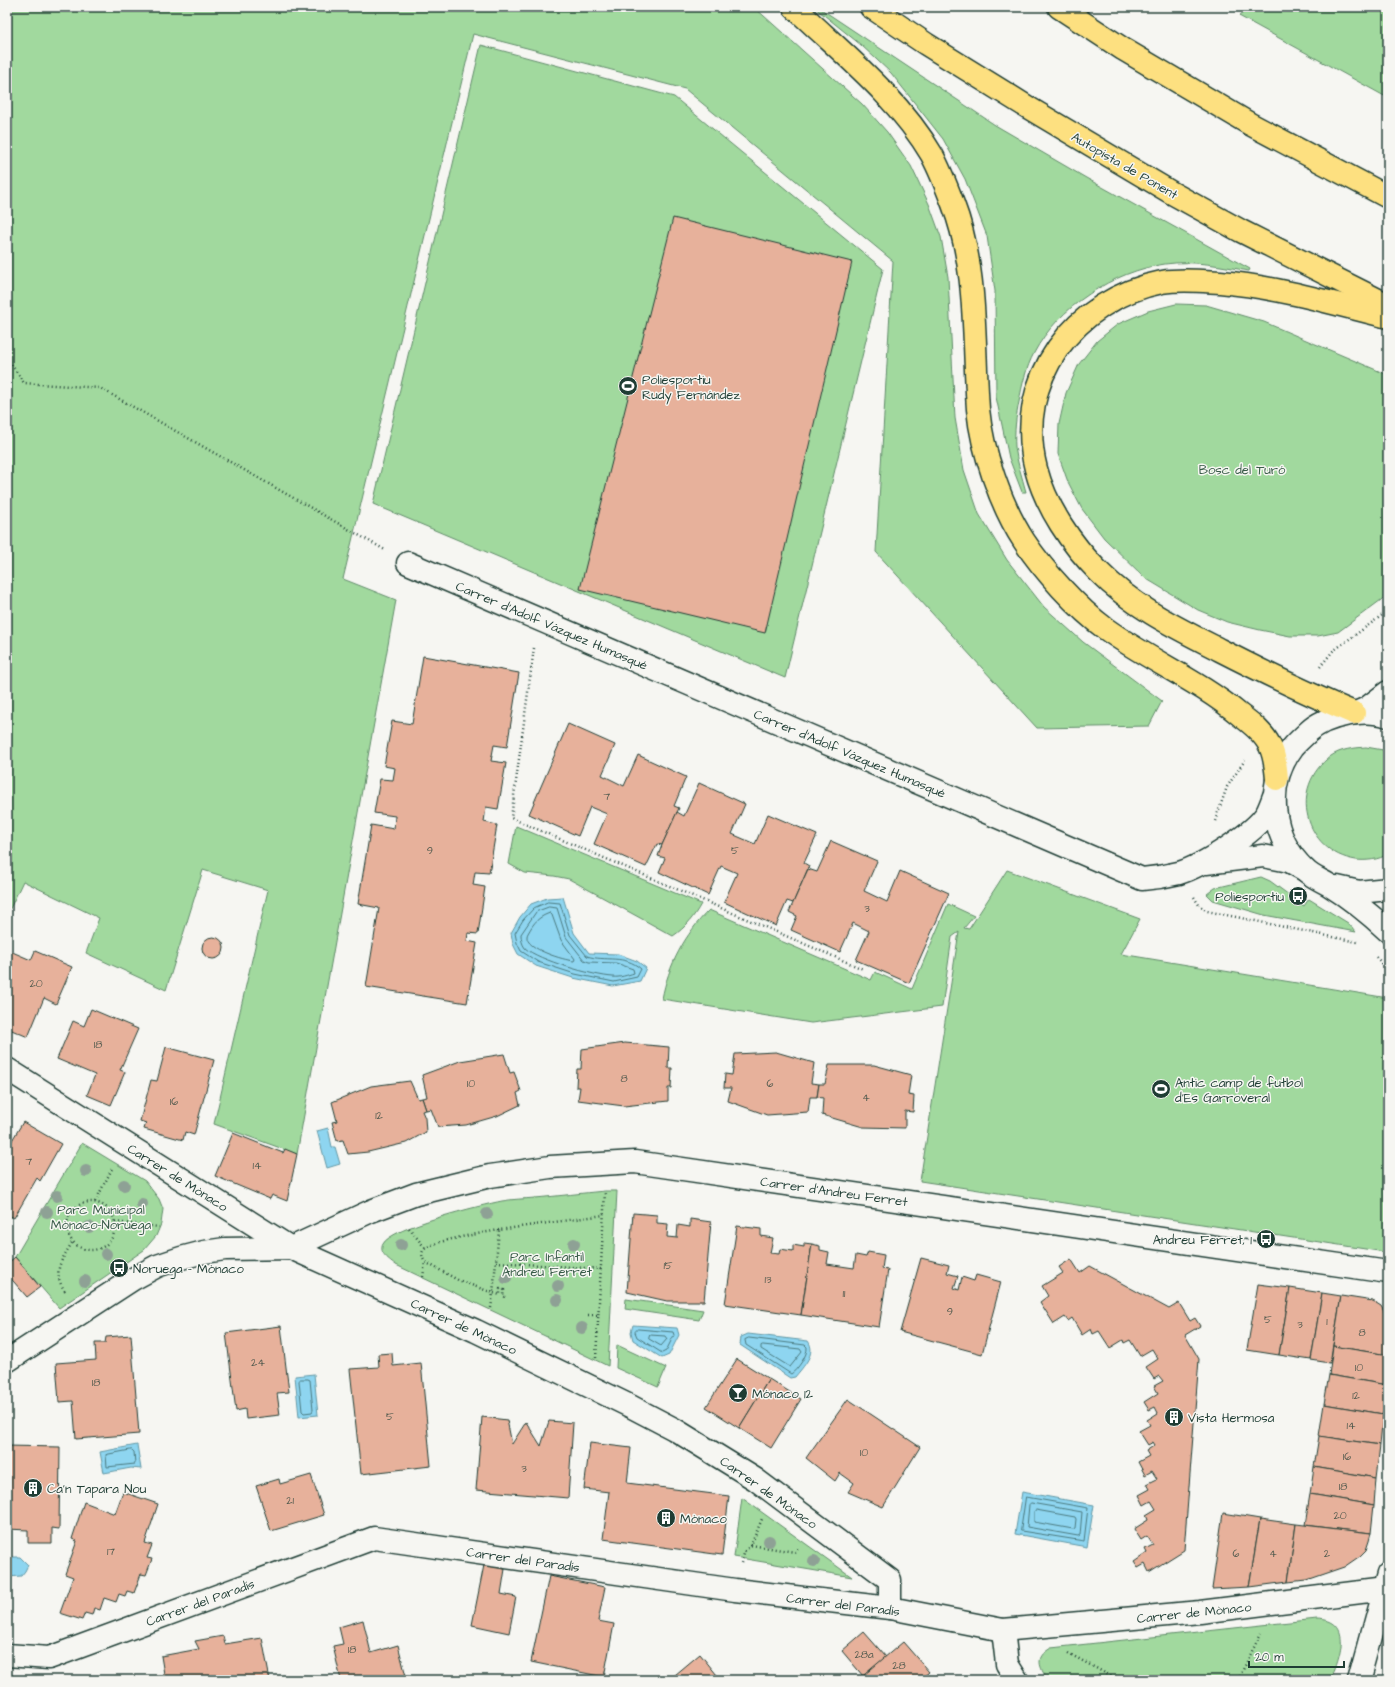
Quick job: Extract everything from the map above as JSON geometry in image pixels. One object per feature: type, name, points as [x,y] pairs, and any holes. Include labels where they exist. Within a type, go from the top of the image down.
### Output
[{"type":"highway","points":[[794,7],[846,55],[892,102],[928,149],[942,177],[954,205],[970,272],[973,301],[978,411],[983,435],[988,455],[1004,501],[1023,540],[1060,585],[1082,608],[1106,628],[1229,706],[1262,733],[1270,746],[1275,762],[1276,787]]},
{"type":"highway","name":"Autopista de Ponent","points":[[871,7],[926,44],[1029,108],[1172,193],[1248,234],[1388,305]]},
{"type":"highway","points":[[1059,7],[1123,49],[1250,124],[1388,197]]},
{"type":"highway","points":[[1354,714],[1300,691],[1159,619],[1112,585],[1086,557],[1065,530],[1042,488],[1033,450],[1032,417],[1035,399],[1046,367],[1066,336],[1084,319],[1110,301],[1144,287],[1162,282],[1183,280],[1250,285],[1289,292],[1388,317]]},
{"type":"street","name":"Carrer d'Adolf Vázquez Humasqué","points":[[408,563],[1142,879],[1180,873],[1199,864],[1244,837],[1266,814],[1284,760],[1293,746],[1312,729],[1334,718],[1354,714]]},
{"type":"street","points":[[1354,714],[1367,708],[1388,692]]},
{"type":"street","points":[[1354,714],[1369,712],[1388,716]]},
{"type":"street","points":[[1276,787],[1275,816],[1280,832],[1288,849],[1305,870]]},
{"type":"street","points":[[1199,864],[1263,856],[1289,861],[1358,905],[1388,931]]},
{"type":"street","points":[[1328,885],[1359,892],[1388,889]]},
{"type":"street","name":"Carrer de Mònaco","points":[[7,1069],[291,1248],[476,1331],[674,1429],[755,1479],[890,1580],[890,1608]]},
{"type":"street","name":"Carrer d'Andreu Ferret","points":[[291,1248],[371,1211],[416,1194],[490,1176],[550,1168],[635,1162],[1388,1272]]},
{"type":"street","points":[[7,1361],[133,1279],[157,1266],[204,1252],[225,1249],[291,1248]]},
{"type":"street","name":"Carrer del Paradís","points":[[7,1655],[49,1658],[374,1538],[735,1590],[890,1608],[1003,1630]]},
{"type":"street","points":[[1359,1680],[1386,1582]]},
{"type":"street","name":"Carrer de Mònaco","points":[[1003,1630],[1200,1612],[1277,1603],[1386,1582]]},
{"type":"street","points":[[1003,1630],[1007,1664],[1017,1680]]},
{"type":"path","points":[[7,358],[24,383],[100,388],[408,563]]},
{"type":"path","points":[[1333,651],[1388,612]]},
{"type":"path","points":[[538,619],[511,818],[863,969]]},
{"type":"path","points":[[1199,864],[1194,897],[1198,905],[1207,911],[1364,944]]},
{"type":"path","points":[[1374,954],[1388,970]]},
{"type":"path","points":[[95,1202],[126,1144]]},
{"type":"path","points":[[594,1389],[606,1164]]},
{"type":"path","points":[[95,1202],[108,1208],[115,1222],[112,1237],[108,1243],[101,1248],[94,1250],[78,1246],[73,1241],[67,1230],[68,1217],[71,1211],[82,1203],[95,1202]]},
{"type":"path","points":[[505,1297],[503,1296],[504,1290],[500,1289],[500,1295],[458,1280],[425,1262],[422,1258],[422,1253],[425,1248],[439,1243],[499,1230],[604,1215]]},
{"type":"path","points":[[115,1222],[159,1227]]},
{"type":"path","points":[[410,1228],[425,1248]]},
{"type":"path","points":[[491,1310],[499,1230]]},
{"type":"path","points":[[64,1288],[59,1281],[59,1265],[73,1241]]},
{"type":"path","points":[[422,1278],[425,1262]]},
{"type":"path","points":[[496,1262],[601,1270]]},
{"type":"path","points":[[588,1314],[598,1315]]},
{"type":"path","points":[[735,1590],[742,1558],[745,1551],[751,1545],[773,1493]]},
{"type":"path","points":[[751,1545],[796,1552],[803,1541]]},
{"type":"path","points":[[1238,1680],[1277,1603]]},
{"type":"path","points":[[1065,1651],[1118,1680]]},
{"type":"green space","points":[[7,7],[754,7],[862,104],[887,132],[911,166],[929,204],[941,237],[948,277],[955,418],[964,470],[979,514],[1007,560],[1044,607],[1083,642],[1162,701],[1149,726],[1037,728],[876,552],[893,261],[685,89],[473,34],[343,579],[396,600],[297,1154],[214,1124],[268,890],[203,870],[166,990],[86,953],[99,918],[23,881],[7,915]]},
{"type":"green space","points":[[814,7],[818,7],[995,125],[1086,178],[1250,269],[1249,271],[1207,264],[1186,263],[1165,264],[1146,268],[1126,274],[1107,283],[1073,306],[1057,321],[1044,336],[1034,353],[1021,389],[1016,418],[1015,447],[1026,492],[1022,492],[1009,458],[996,397],[995,291],[987,236],[965,179],[943,139],[891,73],[861,45]]},
{"type":"green space","points":[[1249,7],[1388,7],[1388,98],[1239,16]]},
{"type":"green space","name":"Poliesportiu Rudy Fernández","points":[[481,45],[674,97],[883,269],[785,678],[373,504]]},
{"type":"green space","name":"Bosc del Turó","points":[[1176,304],[1206,305],[1264,322],[1388,375],[1388,593],[1381,600],[1338,632],[1318,636],[1290,636],[1227,622],[1198,610],[1145,578],[1104,538],[1082,509],[1068,482],[1058,454],[1059,424],[1066,393],[1079,364],[1097,341],[1118,324],[1148,311]]},
{"type":"green space","points":[[1366,747],[1383,750],[1388,753],[1388,854],[1381,858],[1372,860],[1356,860],[1338,855],[1324,845],[1314,832],[1308,817],[1306,800],[1309,784],[1318,769],[1331,756],[1343,750]]},
{"type":"green space","points":[[516,826],[701,904],[689,922],[673,936],[569,879],[525,873],[509,864]]},
{"type":"green space","name":"Antic camp de futbol d'Es Garroveral","points":[[1007,870],[1140,919],[1121,954],[1388,998],[1388,1249],[1385,1252],[920,1181],[959,932],[952,937],[942,1007],[811,1023],[662,999],[668,975],[679,951],[692,929],[709,910],[871,980],[875,972],[912,989],[948,904],[974,916],[964,928],[969,929]]},
{"type":"green space","points":[[1261,877],[1270,881],[1304,906],[1309,899],[1348,923],[1356,932],[1264,915],[1213,900],[1207,894],[1215,888]]},
{"type":"green space","name":"Parc Municipal Mònaco-Noruega","points":[[82,1143],[145,1181],[159,1199],[163,1209],[161,1224],[156,1236],[144,1250],[59,1308],[15,1257]]},
{"type":"green space","name":"Parc Infantil Andreu Ferret","points":[[617,1191],[608,1366],[396,1265],[385,1256],[382,1250],[383,1244],[390,1237],[402,1231],[438,1218],[491,1203],[506,1200]]},
{"type":"green space","points":[[626,1299],[703,1310],[699,1320],[625,1309]]},
{"type":"green space","points":[[617,1345],[666,1368],[658,1387],[616,1368]]},
{"type":"green space","points":[[742,1498],[852,1577],[734,1557]]},
{"type":"green space","points":[[1317,1619],[1329,1621],[1336,1626],[1340,1633],[1340,1652],[1331,1680],[1047,1680],[1040,1662],[1042,1655],[1051,1648]]},
{"type":"water","points":[[563,897],[574,933],[589,953],[618,954],[637,961],[646,968],[640,981],[613,986],[573,978],[536,966],[518,954],[513,944],[511,933],[520,917],[531,904],[547,898]]},
{"type":"water","points":[[328,1128],[332,1147],[335,1147],[340,1164],[327,1168],[317,1131]]},
{"type":"water","points":[[633,1325],[677,1328],[679,1335],[669,1355],[662,1358],[633,1340],[631,1332]]},
{"type":"water","points":[[748,1334],[808,1341],[811,1350],[810,1355],[795,1377],[790,1378],[740,1345],[741,1337]]},
{"type":"water","points":[[314,1374],[318,1415],[299,1417],[295,1376]]},
{"type":"water","points":[[137,1445],[141,1469],[131,1468],[104,1473],[100,1452]]},
{"type":"water","points":[[1022,1492],[1094,1505],[1087,1547],[1015,1534]]},
{"type":"water","points":[[7,1557],[20,1557],[28,1565],[21,1576],[7,1577]]},
{"type":"building","points":[[673,218],[852,262],[765,633],[580,589]]},
{"type":"building","points":[[423,656],[519,673],[507,747],[494,745],[491,761],[506,763],[498,809],[486,807],[484,822],[497,825],[489,873],[475,872],[473,885],[485,887],[478,934],[468,933],[467,941],[477,943],[467,1003],[366,987],[379,908],[358,904],[371,825],[394,829],[395,816],[374,813],[380,779],[393,780],[395,768],[384,766],[392,721],[412,724]]},
{"type":"building","points":[[568,724],[615,745],[602,775],[624,786],[638,755],[686,777],[674,806],[679,808],[662,845],[657,844],[646,867],[594,844],[607,814],[590,807],[578,836],[529,814]]},
{"type":"building","points":[[699,783],[745,804],[732,834],[755,844],[768,814],[817,835],[804,863],[809,866],[793,903],[787,901],[776,926],[724,902],[737,873],[721,866],[708,895],[659,872],[665,858],[658,856],[662,845],[677,812],[684,816]]},
{"type":"building","points":[[831,841],[877,861],[864,891],[887,902],[900,871],[949,893],[909,983],[856,960],[869,931],[853,923],[840,952],[791,930],[797,916],[789,912],[808,869],[817,872]]},
{"type":"building","points":[[213,937],[221,940],[224,948],[221,956],[213,959],[205,956],[202,948],[205,940]]},
{"type":"building","points":[[10,951],[31,960],[35,951],[72,967],[56,1004],[44,998],[28,1037],[7,1028],[7,958]]},
{"type":"building","points":[[91,1009],[138,1029],[120,1070],[125,1072],[111,1105],[87,1095],[95,1075],[57,1059],[73,1021],[84,1026]]},
{"type":"building","points":[[625,1043],[669,1047],[668,1068],[672,1068],[671,1088],[668,1088],[668,1101],[624,1106],[578,1100],[580,1087],[576,1087],[577,1069],[581,1069],[582,1049]]},
{"type":"building","points":[[166,1047],[214,1060],[194,1135],[185,1132],[183,1140],[144,1129],[146,1123],[140,1121],[151,1080],[157,1081]]},
{"type":"building","points":[[776,1052],[814,1063],[811,1083],[819,1084],[817,1097],[810,1097],[808,1112],[767,1115],[728,1101],[731,1088],[724,1088],[725,1074],[732,1075],[735,1054]]},
{"type":"building","points":[[504,1054],[510,1073],[514,1072],[521,1091],[517,1093],[520,1105],[497,1116],[466,1125],[438,1127],[431,1109],[426,1110],[422,1098],[427,1097],[422,1075],[460,1061]]},
{"type":"building","points":[[829,1065],[874,1065],[911,1075],[908,1095],[914,1096],[913,1112],[905,1111],[905,1128],[863,1127],[822,1115],[823,1098],[817,1097],[819,1084],[825,1084]]},
{"type":"building","points":[[410,1081],[418,1099],[422,1098],[426,1110],[422,1111],[425,1118],[426,1132],[406,1143],[368,1152],[348,1154],[343,1140],[337,1141],[332,1122],[337,1121],[332,1102],[371,1086]]},
{"type":"building","points":[[23,1122],[61,1144],[40,1181],[37,1178],[14,1218],[7,1214],[7,1140],[11,1142]]},
{"type":"building","points":[[233,1133],[283,1153],[285,1149],[297,1154],[287,1201],[272,1195],[270,1199],[215,1176]]},
{"type":"building","points":[[633,1213],[657,1215],[657,1223],[668,1224],[667,1237],[677,1238],[678,1225],[690,1227],[690,1219],[711,1222],[704,1301],[667,1301],[627,1292]]},
{"type":"building","points":[[737,1226],[761,1229],[761,1236],[773,1238],[770,1253],[779,1254],[780,1249],[793,1251],[793,1245],[804,1247],[804,1243],[812,1244],[801,1315],[725,1304]]},
{"type":"building","points":[[812,1244],[820,1246],[820,1250],[829,1252],[827,1264],[854,1268],[856,1255],[866,1257],[868,1252],[884,1255],[882,1269],[888,1270],[879,1327],[801,1315]]},
{"type":"building","points":[[15,1257],[40,1287],[27,1297],[7,1274],[7,1264]]},
{"type":"building","points":[[921,1258],[949,1265],[947,1273],[958,1276],[954,1288],[959,1290],[962,1277],[974,1281],[976,1275],[1001,1282],[982,1354],[900,1332]]},
{"type":"building","name":"Vista Hermosa","points":[[1071,1259],[1080,1273],[1090,1266],[1169,1309],[1179,1303],[1190,1321],[1195,1318],[1200,1326],[1185,1335],[1199,1359],[1184,1550],[1149,1572],[1145,1564],[1138,1568],[1134,1562],[1147,1553],[1145,1549],[1153,1545],[1147,1536],[1141,1540],[1134,1529],[1148,1520],[1146,1515],[1156,1509],[1151,1501],[1144,1505],[1139,1495],[1150,1489],[1147,1484],[1157,1479],[1152,1471],[1145,1475],[1138,1462],[1149,1456],[1146,1451],[1155,1445],[1153,1442],[1148,1445],[1139,1431],[1150,1425],[1147,1420],[1158,1413],[1155,1407],[1149,1410],[1144,1402],[1158,1393],[1154,1386],[1163,1381],[1159,1376],[1154,1379],[1146,1367],[1158,1359],[1152,1349],[1140,1356],[1130,1340],[1124,1343],[1123,1340],[1110,1348],[1099,1331],[1093,1334],[1091,1329],[1082,1335],[1072,1318],[1068,1321],[1065,1317],[1054,1324],[1040,1302],[1048,1296],[1042,1286],[1063,1273],[1059,1267]]},
{"type":"building","points":[[1258,1284],[1290,1288],[1279,1355],[1247,1350]]},
{"type":"building","points":[[1290,1288],[1322,1293],[1311,1360],[1279,1355]]},
{"type":"building","points":[[1322,1293],[1341,1296],[1330,1363],[1311,1360]]},
{"type":"building","points":[[1341,1296],[1373,1301],[1381,1306],[1388,1319],[1388,1355],[1333,1346]]},
{"type":"building","points":[[281,1326],[289,1392],[277,1393],[280,1415],[246,1419],[245,1409],[236,1411],[226,1333]]},
{"type":"building","points":[[131,1335],[139,1434],[76,1439],[73,1401],[59,1402],[56,1363],[96,1360],[95,1343],[105,1343],[106,1337]]},
{"type":"building","points":[[1333,1346],[1388,1355],[1387,1385],[1329,1375]]},
{"type":"building","points":[[392,1353],[393,1366],[421,1363],[431,1466],[361,1474],[350,1369],[379,1367],[378,1354]]},
{"type":"building","name":"Mónaco 12","points":[[737,1359],[769,1379],[739,1428],[706,1407]]},
{"type":"building","points":[[1329,1375],[1387,1385],[1383,1414],[1324,1404]]},
{"type":"building","points":[[769,1379],[801,1399],[771,1448],[739,1428]]},
{"type":"building","points":[[848,1399],[920,1447],[883,1507],[848,1492],[854,1483],[840,1473],[835,1481],[806,1458]]},
{"type":"building","points":[[1324,1404],[1383,1414],[1380,1445],[1319,1436]]},
{"type":"building","points":[[482,1417],[507,1420],[512,1444],[526,1422],[541,1446],[549,1421],[573,1423],[568,1498],[476,1490]]},
{"type":"building","points":[[1319,1436],[1380,1445],[1376,1478],[1314,1467]]},
{"type":"building","name":"Mònaco","points":[[590,1443],[631,1448],[627,1483],[729,1496],[722,1555],[603,1539],[609,1492],[584,1489]]},
{"type":"building","name":"Ca'n Tapara Nou","points":[[7,1446],[60,1447],[59,1529],[52,1528],[52,1543],[28,1543],[28,1530],[7,1529]]},
{"type":"building","points":[[1314,1467],[1376,1478],[1374,1505],[1310,1494]]},
{"type":"building","points":[[311,1475],[324,1515],[271,1531],[256,1486],[279,1479],[280,1484]]},
{"type":"building","points":[[123,1492],[158,1504],[145,1543],[152,1545],[147,1558],[152,1559],[146,1575],[141,1574],[134,1593],[127,1591],[125,1596],[119,1594],[116,1602],[104,1598],[100,1610],[94,1608],[92,1615],[85,1613],[82,1620],[60,1613],[73,1577],[65,1574],[77,1541],[72,1539],[84,1502],[115,1514]]},
{"type":"building","points":[[1310,1494],[1374,1505],[1371,1533],[1305,1525]]},
{"type":"building","points":[[1223,1513],[1260,1519],[1249,1587],[1212,1589]]},
{"type":"building","points":[[1260,1519],[1296,1524],[1288,1582],[1249,1587]]},
{"type":"building","points":[[1296,1524],[1371,1533],[1366,1550],[1344,1567],[1306,1580],[1288,1582]]},
{"type":"building","points":[[484,1565],[505,1569],[501,1594],[516,1597],[509,1633],[472,1625]]},
{"type":"building","points":[[549,1576],[605,1587],[598,1621],[614,1624],[604,1677],[531,1662]]},
{"type":"building","points":[[363,1620],[371,1653],[398,1645],[407,1680],[341,1680],[333,1646],[343,1644],[339,1627]]},
{"type":"building","points":[[864,1632],[886,1657],[863,1676],[842,1651]]},
{"type":"building","points":[[223,1636],[225,1644],[262,1638],[270,1680],[165,1680],[161,1656],[199,1649],[195,1641]]},
{"type":"building","points":[[903,1642],[929,1672],[920,1680],[858,1680]]},
{"type":"building","points":[[700,1654],[721,1680],[669,1680]]},
{"type":"place","name":"Poliesportiu Rudy Fernández","points":[[628,386]]},
{"type":"place","name":"Poliesportiu","points":[[1298,896]]},
{"type":"place","name":"Antic camp de futbol d'Es Garroveral","points":[[1161,1089]]},
{"type":"place","name":"Andreu Ferret, 1","points":[[1266,1239]]},
{"type":"place","name":"Noruega - Mònaco","points":[[119,1268]]},
{"type":"place","name":"Mónaco 12","points":[[738,1393]]},
{"type":"place","name":"Vista Hermosa","points":[[1174,1417]]},
{"type":"place","name":"Ca'n Tapara Nou","points":[[33,1488]]},
{"type":"place","name":"Mònaco","points":[[666,1518]]}]
